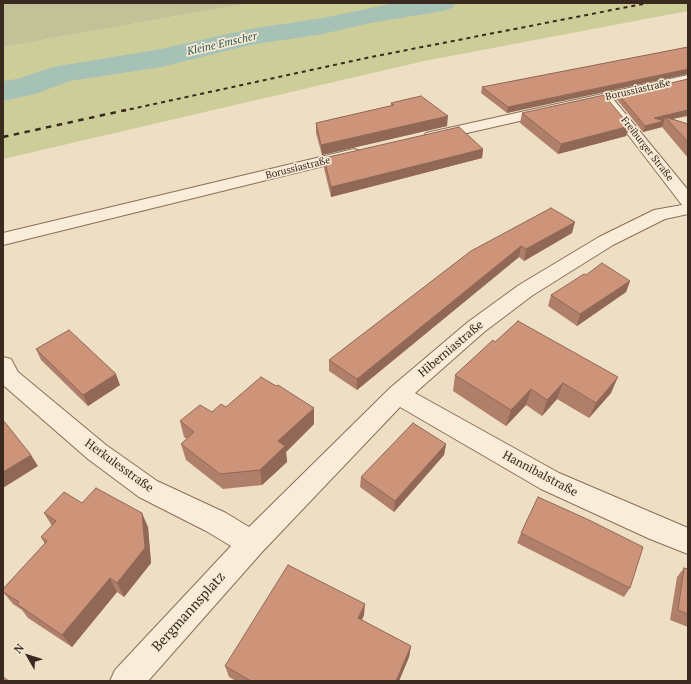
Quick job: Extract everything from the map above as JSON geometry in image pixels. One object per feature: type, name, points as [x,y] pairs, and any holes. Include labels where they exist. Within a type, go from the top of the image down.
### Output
[{"type":"street","name":"Borussiastraße","points":[[415,140],[688,79]]},
{"type":"street","name":"Freiburger Straße","points":[[606,98],[688,201]]},
{"type":"street","name":"Borussiastraße","points":[[3,239],[369,150]]},
{"type":"street","name":"Hiberniastraße","points":[[252,543],[398,394],[476,327],[526,290],[606,241],[660,214],[688,209]]},
{"type":"street","name":"Herkulesstraße","points":[[5,375],[97,452],[148,489],[216,522],[252,543]]},
{"type":"street","name":"Hannibalstraße","points":[[398,394],[550,481],[688,541]]},
{"type":"street","name":"Bergmannsplatz","points":[[126,681],[252,543]]},
{"type":"green space","points":[[3,3],[249,3],[3,47]]},
{"type":"green space","points":[[249,3],[688,3],[688,11],[424,61],[3,159],[3,47]]},
{"type":"building","points":[[688,47],[688,69],[508,107],[482,87]]},
{"type":"building","points":[[688,79],[688,110],[654,118],[664,121],[645,126],[619,95]]},
{"type":"building","points":[[604,95],[630,126],[561,144],[522,113]]},
{"type":"building","points":[[421,96],[448,116],[321,145],[316,123],[394,105],[391,103]]},
{"type":"building","points":[[665,117],[688,124],[688,142]]},
{"type":"building","points":[[459,127],[483,149],[331,187],[324,158]]},
{"type":"building","points":[[551,208],[575,222],[526,249],[521,246],[357,379],[329,360],[471,251]]},
{"type":"building","points":[[602,263],[630,281],[580,314],[551,295],[584,274],[586,275]]},
{"type":"building","points":[[518,321],[618,377],[596,403],[563,383],[547,400],[531,389],[511,410],[455,375],[493,340],[495,342]]},
{"type":"building","points":[[69,330],[116,374],[83,395],[36,349]]},
{"type":"building","points":[[261,377],[276,386],[278,385],[314,408],[278,441],[285,446],[260,470],[220,474],[181,444],[194,432],[180,421],[200,405],[212,412],[221,404],[226,407]]},
{"type":"building","points":[[3,420],[31,455],[3,472]]},
{"type":"building","points":[[413,423],[446,444],[395,501],[361,477]]},
{"type":"building","points":[[96,488],[142,513],[145,548],[117,583],[110,578],[62,635],[17,604],[19,602],[3,592],[3,589],[47,541],[41,537],[56,521],[44,513],[64,492],[82,503]]},
{"type":"building","points":[[538,497],[643,547],[630,588],[521,533]]},
{"type":"building","points":[[288,565],[365,604],[358,618],[411,646],[396,681],[251,681],[225,666]]},
{"type":"building","points":[[684,568],[688,569],[688,614],[678,610]]},
{"type":"building","points":[[3,677],[9,681],[3,681]]},
{"type":"waterway","name":"Kleine Emscher","points":[[3,91],[24,87],[64,73],[161,58],[250,37],[323,26],[370,15],[443,3]]},
{"type":"railway","points":[[122,111],[371,57],[648,3]]},
{"type":"railway","points":[[3,137],[126,110]]}]
